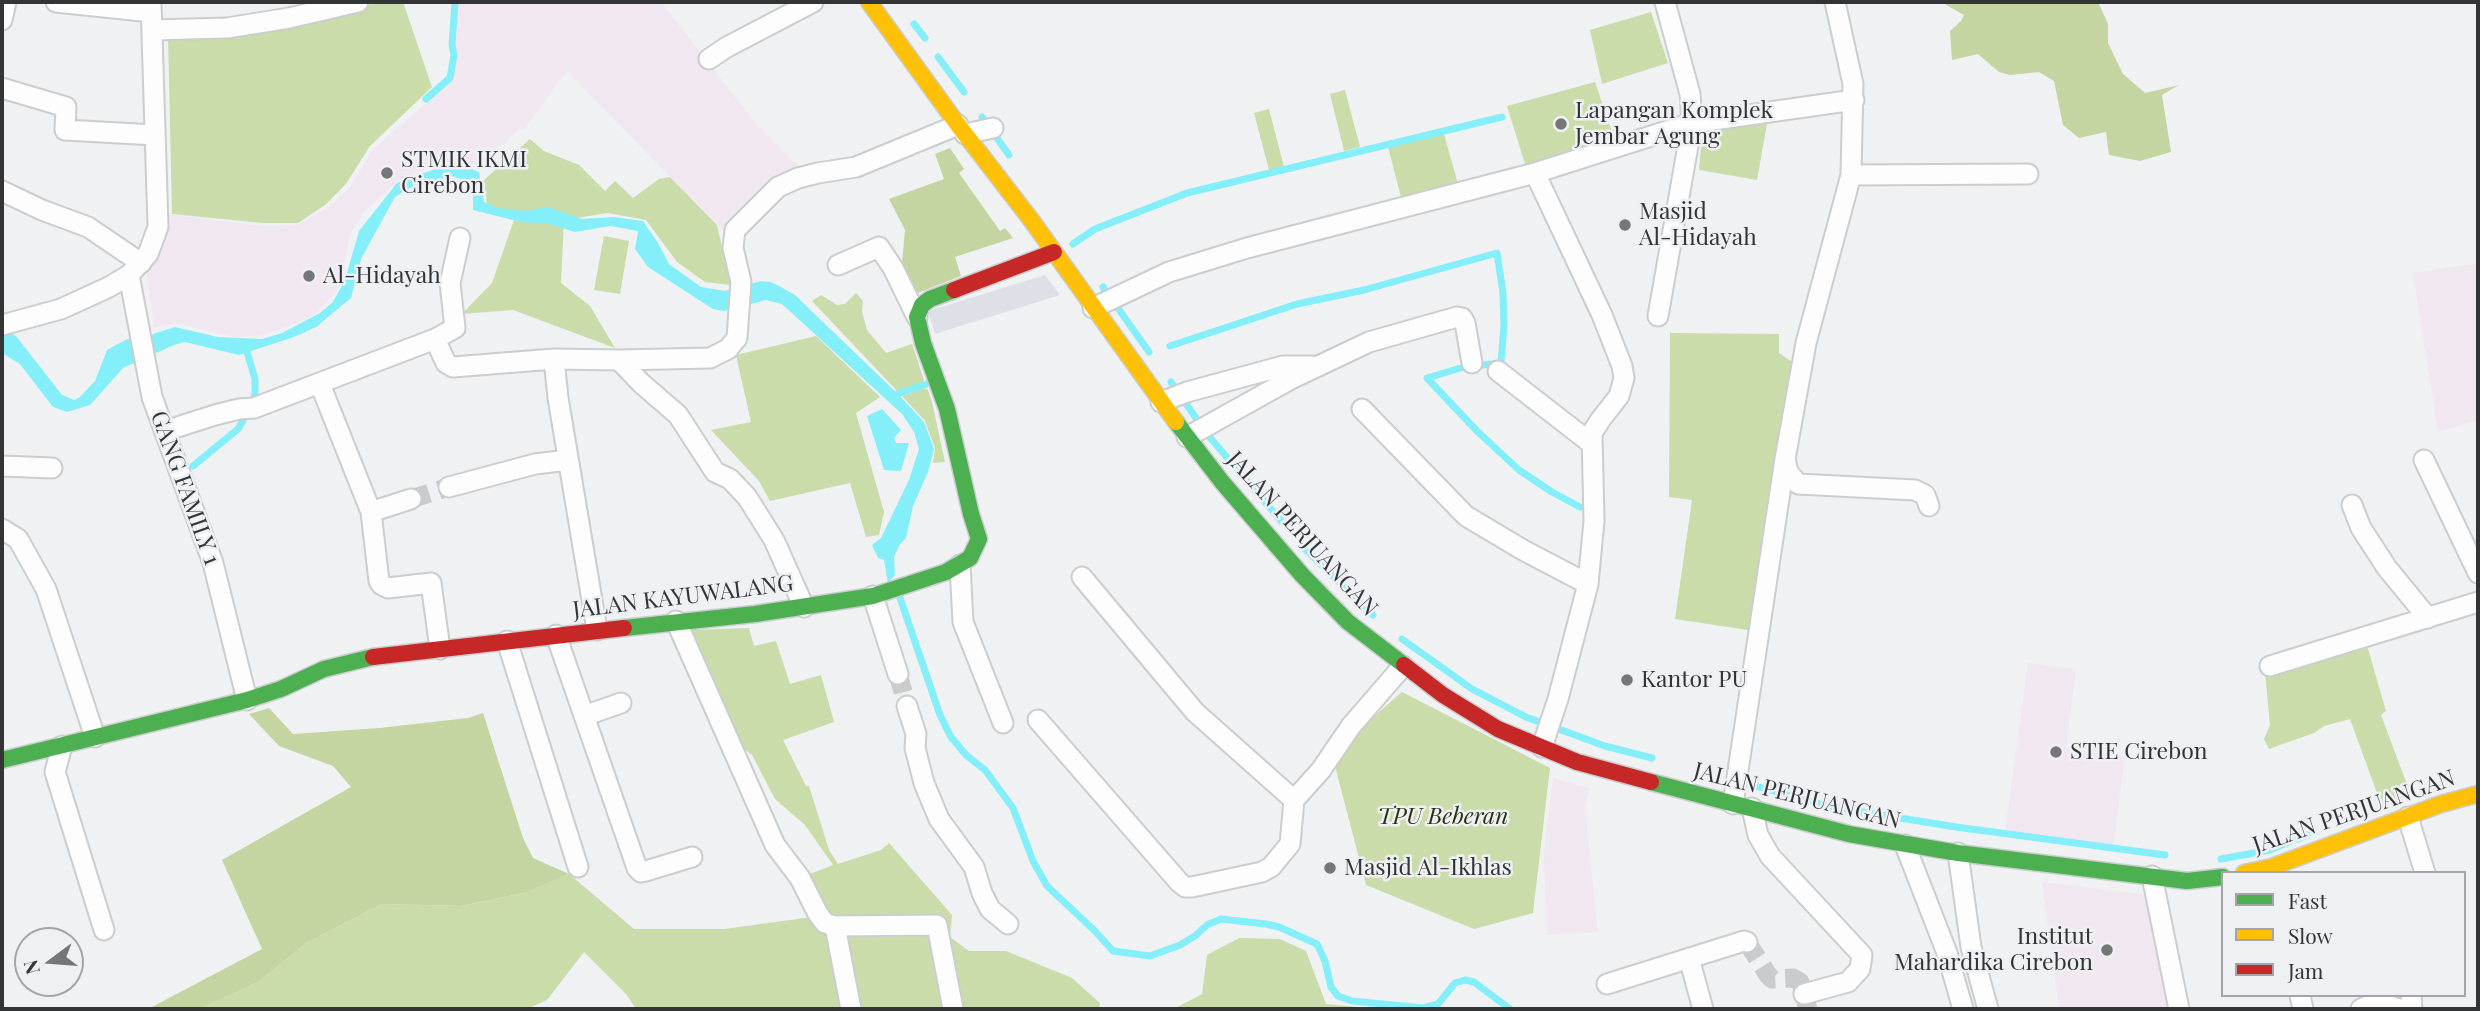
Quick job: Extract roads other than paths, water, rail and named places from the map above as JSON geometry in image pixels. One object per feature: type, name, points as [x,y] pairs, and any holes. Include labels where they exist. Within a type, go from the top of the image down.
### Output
[{"type":"street","points":[[2,20],[6,2]]},
{"type":"street","points":[[57,2],[227,28],[289,18],[358,2]]},
{"type":"street","points":[[709,60],[727,47],[813,2]]},
{"type":"street","name":"JALAN PERJUANGAN","points":[[869,2],[1187,438],[1222,482],[1348,622],[1444,695],[1498,729],[1543,743],[1577,762],[1849,834],[1958,853],[2187,881],[2221,877]]},
{"type":"street","points":[[1658,316],[1692,123],[1690,94],[1665,2]]},
{"type":"street","points":[[1804,994],[1848,982],[1860,968],[1862,955],[1770,856],[1743,806],[1737,776],[1785,459],[1798,342],[1851,175],[1854,100],[1852,75],[1835,2]]},
{"type":"street","points":[[2,325],[61,309],[109,287],[135,269],[148,254],[158,227],[152,15]]},
{"type":"street","points":[[2,88],[66,107],[65,130],[155,135]]},
{"type":"street","points":[[1093,308],[1169,272],[1247,248],[1535,173],[1692,123],[1854,100]]},
{"type":"street","points":[[435,339],[446,363],[453,367],[554,359],[710,358],[728,349],[737,338],[741,282],[733,248],[735,230],[778,187],[798,178],[856,167],[962,130],[993,128]]},
{"type":"street","points":[[1535,173],[1602,315],[1624,378],[1619,396],[1592,433],[1594,521],[1588,584],[1543,743]]},
{"type":"street","points":[[1851,175],[2028,174]]},
{"type":"street","points":[[2,191],[88,228],[135,269]]},
{"type":"street","points":[[164,431],[215,415],[254,408],[435,339],[455,328],[450,283],[460,238]]},
{"type":"street","points":[[838,265],[879,247],[893,268],[917,317],[923,343],[947,409],[979,539],[970,558],[960,565],[963,622],[1003,723]]},
{"type":"street","points":[[917,317],[922,305],[930,299],[1054,253]]},
{"type":"street","name":"GANG FAMILY 1","points":[[135,269],[139,333],[152,397],[213,563],[247,700]]},
{"type":"street","points":[[1187,438],[1316,366],[1369,342],[1460,317],[1465,323],[1472,363]]},
{"type":"street","points":[[554,359],[597,630]]},
{"type":"street","points":[[619,360],[678,415],[715,472],[730,479],[747,497],[774,540],[804,607]]},
{"type":"street","points":[[1161,402],[1283,366],[1316,366]]},
{"type":"street","points":[[1498,371],[1592,444]]},
{"type":"street","points":[[320,384],[376,510],[379,581],[388,587],[431,583],[440,649]]},
{"type":"street","points":[[1362,409],[1466,516],[1588,584]]},
{"type":"street","points":[[1785,459],[1788,472],[1798,484],[1915,490],[1925,495],[1929,506]]},
{"type":"street","points":[[449,487],[535,464],[568,460]]},
{"type":"street","points":[[2424,460],[2478,573]]},
{"type":"street","points":[[2,466],[52,468]]},
{"type":"street","points":[[376,510],[411,499]]},
{"type":"street","points":[[2352,505],[2361,528],[2387,568],[2428,618]]},
{"type":"street","points":[[2,529],[18,540],[46,589],[95,737]]},
{"type":"street","name":"JALAN KAYUWALANG","points":[[2,760],[247,700],[359,659],[804,607],[876,595],[960,565]]},
{"type":"street","points":[[1082,577],[1195,712],[1294,800]]},
{"type":"street","points":[[876,595],[898,674]]},
{"type":"street","points":[[2270,666],[2478,602]]},
{"type":"street","points":[[676,621],[775,845],[800,878],[817,914],[825,923],[835,926],[937,925],[953,1009]]},
{"type":"street","points":[[556,635],[637,868],[641,872],[692,857]]},
{"type":"street","points":[[507,641],[578,867]]},
{"type":"street","points":[[1038,720],[1179,882],[1185,887],[1192,887],[1271,867],[1290,844],[1294,800],[1321,770],[1351,726],[1403,666]]},
{"type":"street","points":[[584,716],[621,703]]},
{"type":"street","points":[[908,706],[916,734],[915,748],[924,783],[939,819],[974,867],[982,894],[990,909],[1007,924]]},
{"type":"street","points":[[62,746],[55,772],[104,930]]},
{"type":"street","name":"JALAN PERJUANGAN","points":[[2272,870],[2441,804],[2478,794]]},
{"type":"street","points":[[2408,817],[2424,871]]},
{"type":"street","points":[[1905,845],[1947,953],[1963,1009]]},
{"type":"street","points":[[1958,853],[1971,947],[1988,1009]]},
{"type":"street","points":[[2152,876],[2179,1009]]},
{"type":"street","points":[[835,926],[851,1009]]},
{"type":"street","points":[[1607,984],[1747,942]]},
{"type":"street","points":[[1947,953],[1971,947]]},
{"type":"street","points":[[1689,958],[1703,1009]]},
{"type":"street","points":[[2361,1009],[2367,1006],[2390,1006],[2399,1009]]},
{"type":"water","points":[[467,167],[479,172],[484,202],[498,208],[523,211],[548,207],[582,219],[614,217],[643,221],[669,264],[701,287],[725,291],[761,281],[781,287],[795,295],[901,397],[924,422],[934,449],[928,472],[913,506],[906,538],[894,557],[895,575],[888,583],[884,560],[878,558],[872,545],[881,538],[909,480],[919,449],[914,432],[902,414],[782,304],[766,300],[725,311],[713,309],[648,267],[635,249],[638,231],[610,226],[575,232],[549,224],[521,222],[473,210],[473,183],[452,176],[411,187],[395,197],[361,259],[351,298],[316,327],[294,337],[239,355],[185,342],[174,345],[123,368],[90,405],[67,412],[53,407],[20,364],[2,353],[2,333],[8,331],[16,336],[62,395],[74,400],[95,381],[107,350],[127,339],[147,339],[153,334],[175,327],[218,337],[262,339],[282,333],[320,313],[333,302],[345,280],[359,231],[397,183],[435,169]]},
{"type":"water","points":[[882,409],[901,430],[894,438],[896,443],[909,443],[901,471],[884,470],[867,416]]},
{"type":"waterway","points":[[426,99],[450,78],[454,55],[452,44],[455,2]]},
{"type":"waterway","points":[[914,24],[925,38]]},
{"type":"waterway","points":[[938,57],[964,92]]},
{"type":"waterway","points":[[982,117],[1009,155]]},
{"type":"waterway","points":[[1073,244],[1095,229],[1187,193],[1502,117]]},
{"type":"waterway","points":[[1170,346],[1297,304],[1364,290],[1497,253],[1503,293],[1501,363],[1464,367],[1427,378],[1477,431],[1519,470],[1580,507]]},
{"type":"waterway","points":[[1103,287],[1149,352]]},
{"type":"waterway","points":[[245,345],[255,379],[255,395],[251,404]]},
{"type":"waterway","points":[[1171,382],[1207,434],[1282,522]]},
{"type":"waterway","points":[[891,396],[927,384]]},
{"type":"waterway","points":[[193,466],[238,429],[248,412]]},
{"type":"waterway","points":[[1302,546],[1373,615]]},
{"type":"waterway","points":[[898,592],[940,715],[951,737],[966,755],[985,770],[1013,808],[1033,861],[1047,886],[1113,951],[1150,956],[1180,945],[1207,925],[1221,919],[1266,924],[1317,944],[1325,961],[1331,987],[1338,996],[1352,1001],[1423,1008],[1438,1004],[1455,983],[1465,980],[1474,982],[1510,1009]]},
{"type":"waterway","points":[[1402,639],[1472,689],[1526,717],[1605,746],[1652,758]]},
{"type":"waterway","points":[[1752,785],[1831,807],[2165,855]]},
{"type":"waterway","points":[[2298,839],[2307,835]]},
{"type":"waterway","points":[[2221,859],[2270,850],[2289,842]]},
{"type":"tunnel","points":[[411,499],[449,487]]},
{"type":"tunnel","points":[[898,674],[907,706]]},
{"type":"tunnel","points":[[1747,942],[1772,979],[1793,978],[1800,982],[1808,1009]]},
{"type":"place","name":"Lapangan Komplek Jembar Agung","points":[[1561,124]]},
{"type":"place","name":"STMIK IKMI Cirebon","points":[[387,173]]},
{"type":"place","name":"Masjid Al-Hidayah","points":[[1625,225]]},
{"type":"place","name":"Al-Hidayah","points":[[309,276]]},
{"type":"place","name":"Kantor PU","points":[[1627,680]]},
{"type":"place","name":"STIE Cirebon","points":[[2056,752]]},
{"type":"place","name":"Masjid Al-Ikhlas","points":[[1330,868]]},
{"type":"place","name":"Institut Mahardika Cirebon","points":[[2107,950]]},
{"type":"park label","name":"TPU Beberan","points":[[1443,817]]}]
